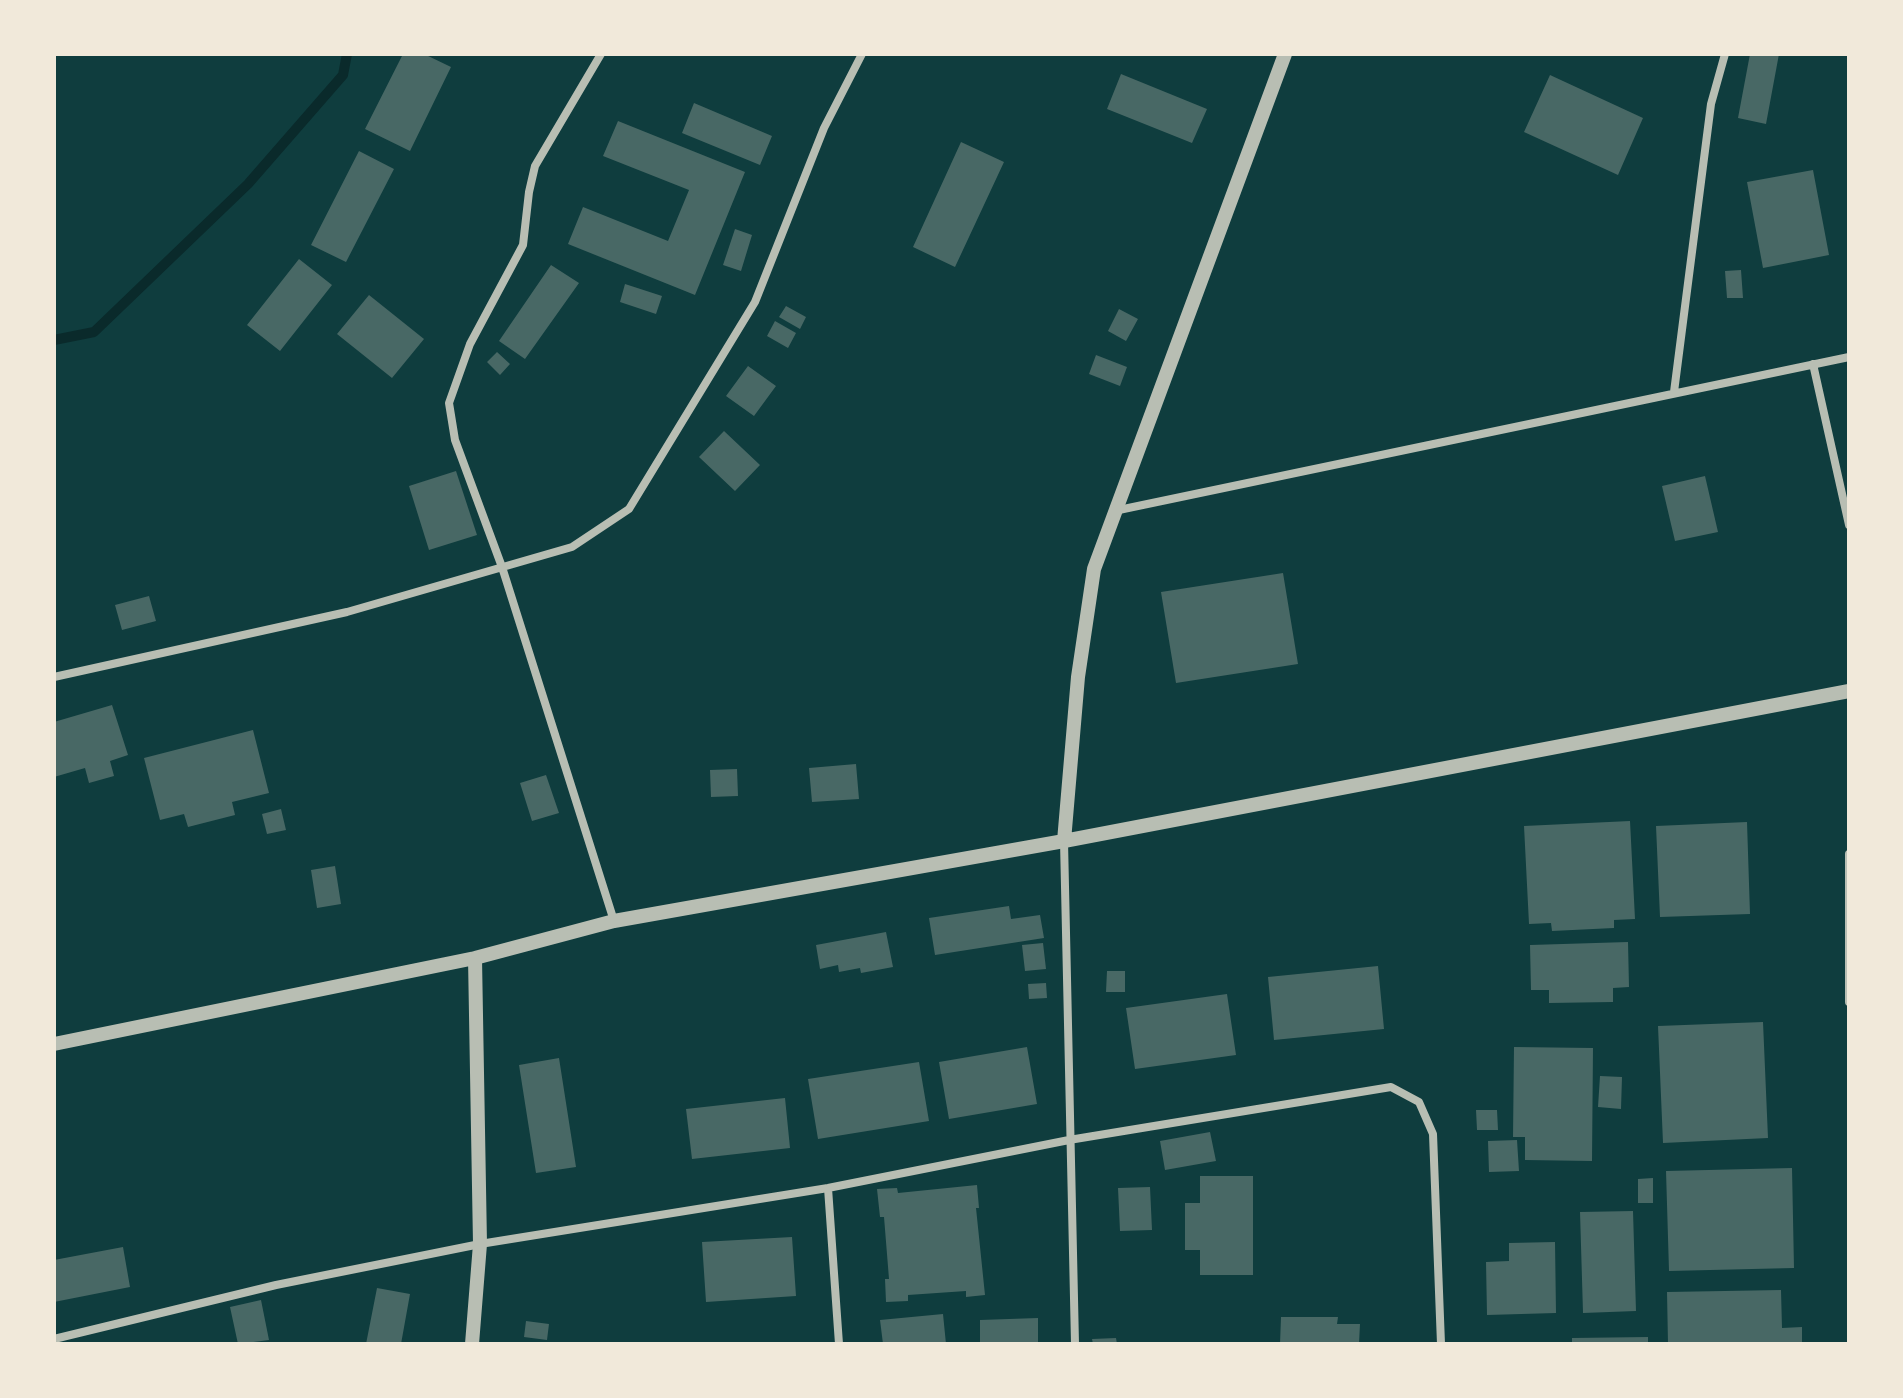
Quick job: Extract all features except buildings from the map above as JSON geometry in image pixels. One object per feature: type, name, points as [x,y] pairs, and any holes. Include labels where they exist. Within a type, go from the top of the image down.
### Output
[{"type":"street","points":[[601,54],[535,166],[523,245],[470,344],[449,403],[455,440],[502,567],[614,921]]},
{"type":"street","points":[[54,677],[347,612],[572,547],[629,509],[755,302],[824,128],[862,54]]},
{"type":"street","points":[[1075,1344],[1064,841],[1078,677],[1091,584],[1114,511],[1285,54]]},
{"type":"street","points":[[1674,392],[1711,104],[1725,54]]},
{"type":"street","points":[[1114,511],[1849,357]]},
{"type":"street","points":[[1813,364],[1849,525]]},
{"type":"street","points":[[54,1044],[475,958],[614,921],[1064,841],[1849,691]]},
{"type":"street","points":[[1849,854],[1849,1002]]},
{"type":"street","points":[[472,1344],[480,1244],[475,958]]},
{"type":"street","points":[[54,1339],[276,1285],[480,1244],[828,1188],[1069,1140],[1391,1087],[1419,1102],[1433,1134],[1441,1344]]},
{"type":"street","points":[[828,1188],[839,1344]]},
{"type":"waterway","points":[[54,340],[94,332],[248,184],[343,75],[347,54]]}]
